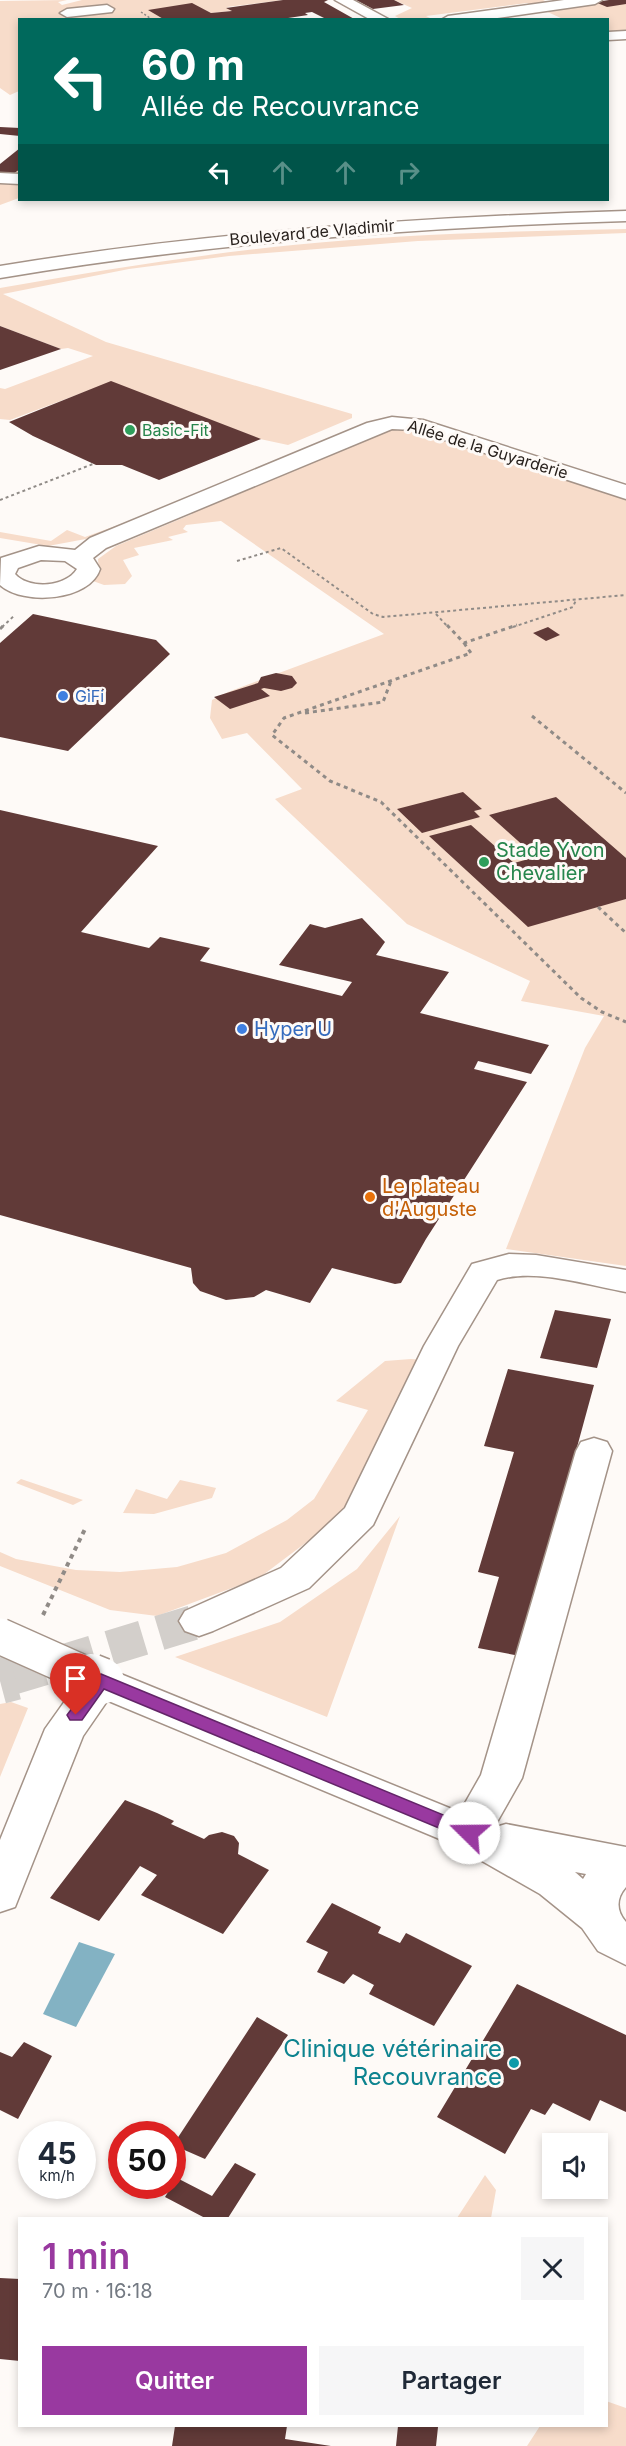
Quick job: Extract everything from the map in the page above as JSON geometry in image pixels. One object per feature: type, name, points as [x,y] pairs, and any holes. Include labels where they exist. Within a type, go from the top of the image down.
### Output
[{"type":"main road","points":[[342,0],[378,18]]},
{"type":"main road","points":[[463,18],[596,0]]},
{"type":"main road","points":[[67,13],[107,9]]},
{"type":"main road","points":[[609,36],[626,35]]},
{"type":"main road","points":[[0,178],[18,178]]},
{"type":"main road","name":"Boulevard de Vladimir","points":[[0,272],[159,248],[288,233],[456,221],[626,216]]},
{"type":"main road","name":"Allée de la Guyarderie","points":[[2,567],[17,559],[59,555],[98,543],[374,428],[400,423],[416,424],[626,492]]},
{"type":"main road","points":[[0,546],[59,555],[89,569],[87,575],[71,586],[60,589],[22,588],[6,579],[2,567]]},
{"type":"main road","points":[[199,1621],[294,1578],[360,1516],[441,1346],[484,1272],[509,1265],[536,1266],[626,1281]]},
{"type":"main road","points":[[469,1833],[501,1778],[594,1451]]},
{"type":"main road","points":[[14,1642],[101,1681],[469,1833],[555,1881],[597,1915]]},
{"type":"main road","points":[[0,1894],[65,1730],[101,1681]]},
{"type":"main road","points":[[469,1833],[625,1865]]},
{"type":"main road","points":[[625,1865],[610,1873],[600,1885],[595,1900],[597,1915],[604,1930],[626,1946]]},
{"type":"path","points":[[141,12],[150,18]]},
{"type":"path","points":[[0,500],[93,464]]},
{"type":"path","points":[[237,561],[280,548],[373,614],[383,617],[626,595]]},
{"type":"path","points":[[464,643],[573,608],[576,600]]},
{"type":"path","points":[[0,628],[21,610]]},
{"type":"path","points":[[436,614],[471,653],[284,718],[272,735],[330,781],[381,802],[581,998],[626,1022]]},
{"type":"path","points":[[299,713],[334,711],[383,702],[391,681]]},
{"type":"path","points":[[532,716],[626,793]]},
{"type":"path","points":[[598,908],[626,933]]},
{"type":"path","points":[[14,1642],[85,1530]]},
{"type":"shaded area","points":[[67,0],[58,2],[62,5],[82,0],[283,0],[227,7],[232,11],[211,13],[203,9],[169,18],[18,18],[18,91],[10,95],[0,88],[0,1]]},
{"type":"shaded area","points":[[394,0],[543,0],[555,6],[537,8],[527,3],[426,16],[430,18],[395,16],[412,8]]},
{"type":"shaded area","points":[[626,0],[626,34],[609,34],[609,18],[561,18],[541,9]]},
{"type":"shaded area","points":[[18,170],[18,198],[0,205],[0,173],[13,174]]},
{"type":"shaded area","points":[[626,229],[626,233],[418,241],[229,256],[129,269],[3,294],[106,342],[352,414],[352,418],[288,445],[260,439],[111,382],[10,420],[0,419],[0,388],[5,389],[93,356],[68,348],[61,349],[0,326],[0,288],[146,264],[293,245],[376,238]]},
{"type":"shaded area","name":"Stade Yvon Chevalier","points":[[393,426],[414,428],[626,497],[626,1266],[506,1249],[585,1048],[604,1016],[521,1001],[530,981],[407,924],[275,799],[302,789],[247,733],[222,739],[210,718],[212,700],[228,692],[384,634],[221,521],[186,525],[183,529],[188,532],[168,537],[173,540],[134,548],[139,555],[123,560],[132,576],[125,584],[104,585],[93,581],[99,573],[98,559],[116,546],[192,514],[191,508]]},
{"type":"shaded area","points":[[154,512],[91,538],[48,546],[0,538],[0,532],[51,541],[67,530],[85,537]]},
{"type":"shaded area","points":[[425,1360],[340,1517],[259,1578],[157,1616],[110,1610],[0,1566],[0,1552],[16,1559],[76,1570],[120,1572],[177,1567],[226,1553],[287,1520],[314,1499],[368,1410],[336,1401],[385,1361]]},
{"type":"shaded area","points":[[21,1479],[83,1500],[73,1505],[16,1483]]},
{"type":"shaded area","points":[[180,1480],[216,1488],[212,1498],[154,1514],[123,1513],[136,1489],[167,1499]]},
{"type":"shaded area","points":[[400,1516],[327,1717],[175,1657],[280,1622],[357,1569]]},
{"type":"shaded area","points":[[11,1702],[28,1708],[0,1777],[0,1704]]},
{"type":"shaded area","points":[[485,2175],[496,2190],[491,2217],[458,2217]]},
{"type":"shaded area","points":[[608,2402],[626,2408],[626,2446],[527,2446],[539,2427],[608,2427]]},
{"type":"water","points":[[79,1942],[115,1954],[76,2027],[43,2014]]},
{"type":"building","points":[[283,0],[328,0],[324,2],[352,18],[324,18],[312,12],[305,13],[308,15],[288,18],[162,18],[148,10],[192,3],[211,13],[232,11],[226,8]]},
{"type":"building","points":[[356,0],[394,0],[404,5],[373,9]]},
{"type":"building","points":[[626,0],[626,4],[607,7],[595,2]]},
{"type":"building","points":[[0,127],[18,128],[18,136],[0,134]]},
{"type":"building","points":[[18,150],[18,170],[13,174],[0,173],[0,164]]},
{"type":"building","points":[[0,326],[61,349],[0,370]]},
{"type":"building","name":"Basic-Fit","points":[[111,381],[261,439],[159,480],[122,465],[96,465],[33,436],[9,422]]},
{"type":"building","name":"GiFi","points":[[33,614],[156,640],[170,654],[68,751],[0,737],[0,643]]},
{"type":"building","points":[[548,627],[560,635],[546,641],[533,633]]},
{"type":"building","points":[[276,673],[292,676],[297,683],[292,688],[281,691],[261,689],[270,696],[230,709],[214,697],[258,683],[261,677]]},
{"type":"building","points":[[463,792],[482,809],[474,811],[480,817],[422,833],[397,809]]},
{"type":"building","points":[[556,797],[626,858],[626,899],[528,927],[429,836],[471,825],[514,863],[536,857],[489,815]]},
{"type":"building","name":"Hyper U","points":[[0,810],[158,846],[81,932],[149,948],[160,937],[210,948],[200,961],[342,996],[352,982],[279,965],[310,924],[325,928],[362,918],[385,942],[376,955],[449,972],[420,1013],[549,1045],[531,1074],[478,1061],[474,1069],[527,1082],[426,1239],[401,1283],[395,1284],[332,1268],[310,1303],[266,1290],[254,1297],[226,1300],[200,1291],[193,1283],[191,1268],[0,1215]]},
{"type":"building","points":[[555,1310],[611,1319],[597,1368],[540,1358]]},
{"type":"building","points":[[508,1369],[594,1385],[520,1656],[478,1648],[499,1577],[478,1572],[514,1452],[484,1446]]},
{"type":"building","points":[[125,1800],[174,1821],[171,1824],[204,1839],[209,1835],[222,1832],[234,1836],[239,1843],[238,1854],[269,1870],[223,1934],[141,1895],[157,1875],[140,1866],[99,1921],[50,1898]]},
{"type":"building","points":[[332,1903],[381,1927],[378,1933],[400,1943],[406,1933],[472,1966],[434,2026],[369,1994],[374,1985],[353,1974],[344,1984],[317,1972],[328,1952],[306,1942]]},
{"type":"building","name":"Clinique vétérinaire Recouvrance","points":[[517,1984],[626,2035],[626,2112],[600,2100],[590,2121],[553,2103],[545,2115],[531,2109],[505,2154],[437,2117]]},
{"type":"building","points":[[257,2017],[288,2035],[205,2159],[186,2151],[186,2125]]},
{"type":"building","points":[[24,2042],[52,2056],[18,2119],[0,2110],[0,2052],[12,2057]]},
{"type":"building","points":[[235,2163],[256,2174],[229,2217],[203,2217],[169,2199],[186,2199],[186,2183],[212,2196]]},
{"type":"building","points":[[0,2278],[18,2279],[18,2361],[0,2359]]},
{"type":"building","points":[[175,2427],[287,2427],[285,2439],[331,2446],[172,2446]]},
{"type":"building","points":[[398,2427],[438,2427],[436,2446],[396,2446]]},
{"type":"tunnel","points":[[10,1678],[199,1621]]},
{"type":"tunnel","points":[[0,1681],[15,1677]]},
{"type":"place","name":"Basic-Fit","points":[[130,430]]},
{"type":"place","name":"GiFi","points":[[63,696]]},
{"type":"place","name":"Stade Yvon Chevalier","points":[[484,862]]},
{"type":"place","name":"Hyper U","points":[[242,1029]]},
{"type":"place","name":"Le plateau d'Auguste","points":[[370,1197]]},
{"type":"place","name":"Clinique vétérinaire Recouvrance","points":[[514,2063]]},
{"type":"route","points":[[76,1715],[101,1681],[469,1833]]}]
